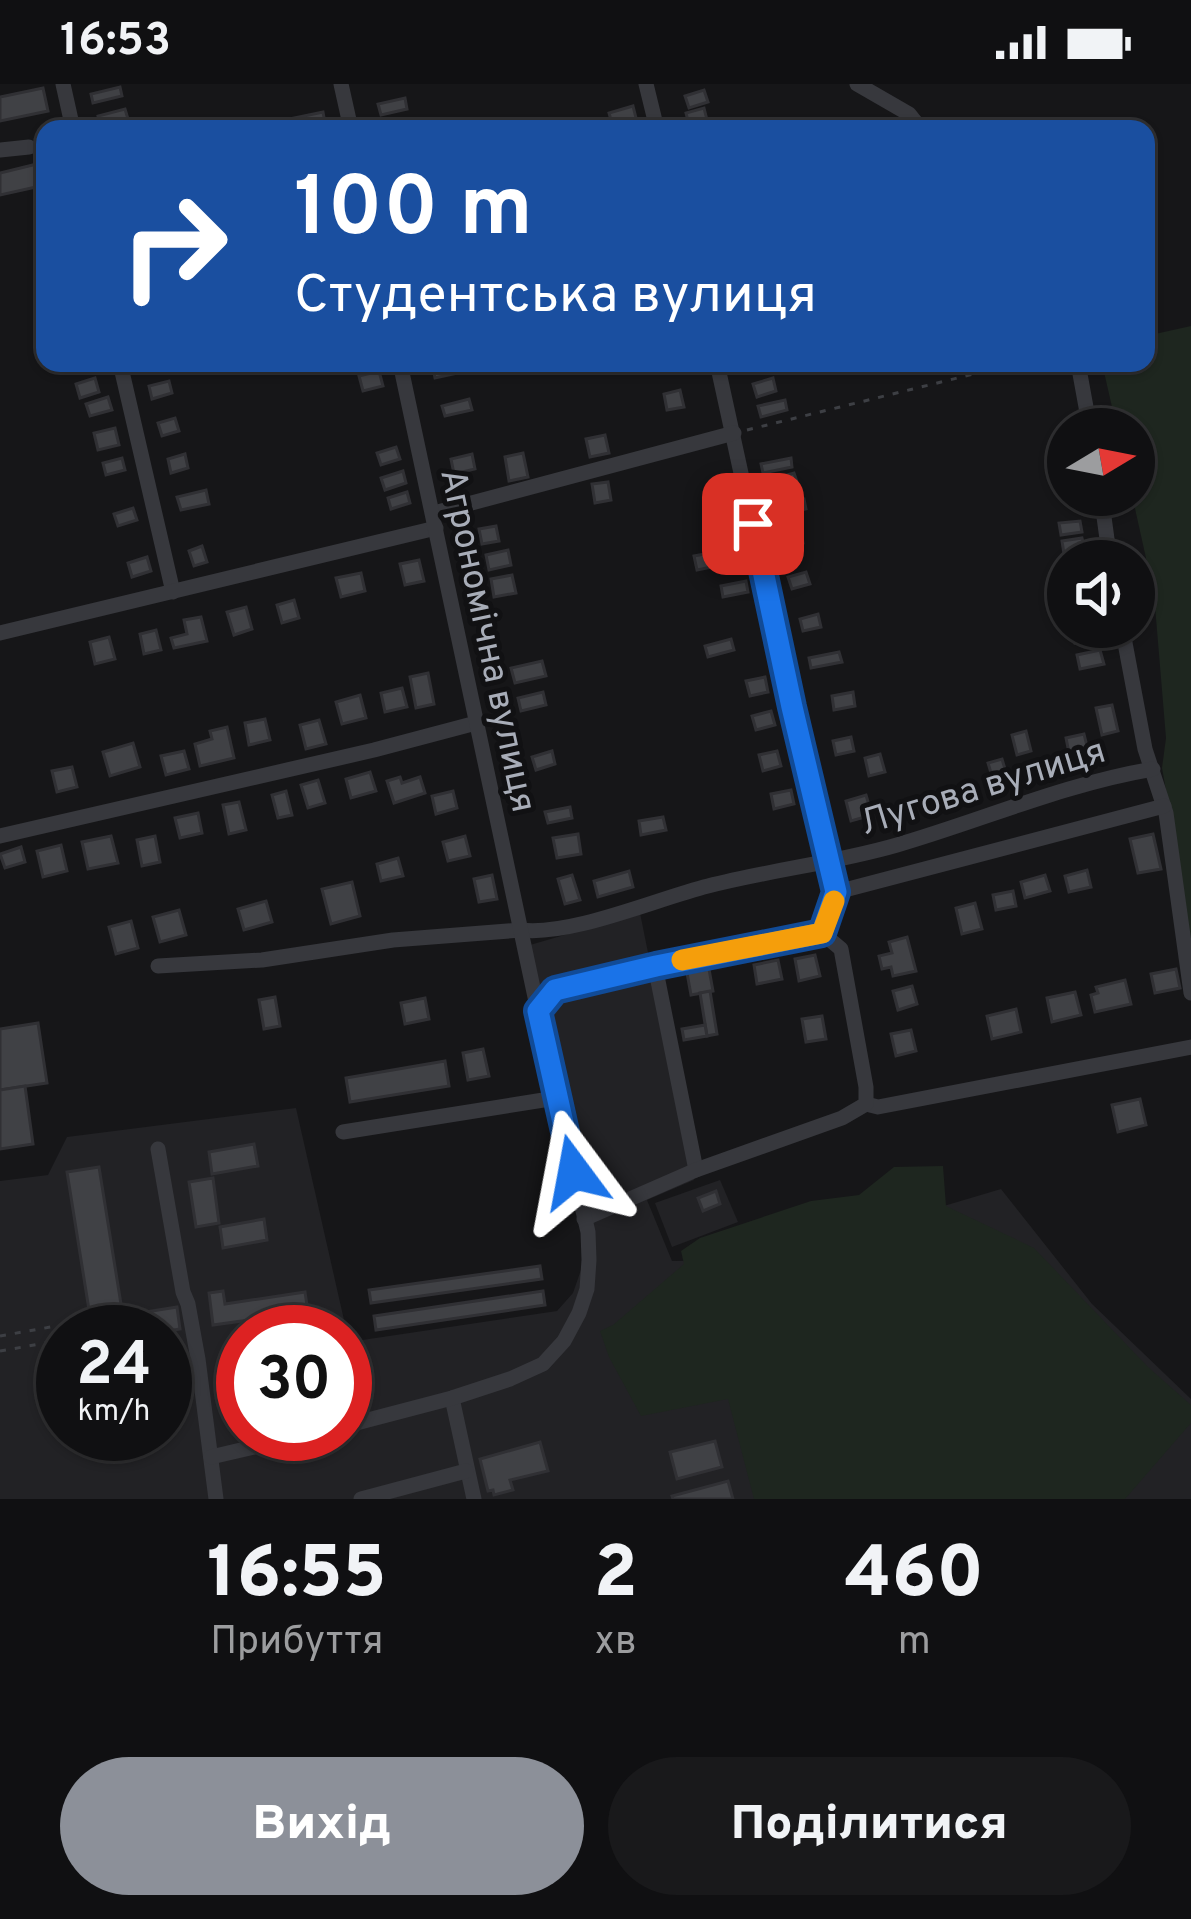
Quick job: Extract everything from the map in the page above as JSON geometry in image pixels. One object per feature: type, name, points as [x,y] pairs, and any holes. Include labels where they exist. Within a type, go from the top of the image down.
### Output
[{"type":"street","points":[[63,84],[71,120]]},
{"type":"street","points":[[341,84],[349,120]]},
{"type":"street","points":[[646,84],[655,120]]},
{"type":"street","points":[[857,84],[914,120]]},
{"type":"street","points":[[0,150],[29,148]]},
{"type":"street","points":[[122,372],[173,592]]},
{"type":"street","name":"Агрономічна вулиця","points":[[372,1419],[452,1398],[544,1364],[565,1341],[587,1289],[590,1260],[402,372]]},
{"type":"street","points":[[719,372],[836,892],[822,933]]},
{"type":"street","points":[[1080,372],[1086,408]]},
{"type":"street","points":[[0,633],[173,592],[734,433]]},
{"type":"street","name":"Лугова вулиця","points":[[158,966],[262,960],[393,940],[538,932],[708,886],[934,834],[1074,785],[1153,769],[1126,648]]},
{"type":"street","points":[[0,836],[476,724]]},
{"type":"street","points":[[1153,769],[1164,806],[1191,993]]},
{"type":"street","points":[[836,892],[1164,806]]},
{"type":"street","points":[[538,1011],[555,990],[822,933]]},
{"type":"street","points":[[822,933],[841,949],[866,1104]]},
{"type":"street","points":[[656,966],[696,1170]]},
{"type":"street","points":[[584,1219],[696,1170],[842,1118],[866,1104],[878,1108],[1191,1046]]},
{"type":"street","points":[[343,1132],[556,1098]]},
{"type":"street","points":[[158,1149],[194,1344],[216,1499]]},
{"type":"street","points":[[452,1398],[474,1499]]},
{"type":"street","points":[[211,1457],[216,1456]]},
{"type":"street","points":[[361,1499],[466,1471]]},
{"type":"path","points":[[734,433],[981,372]]},
{"type":"path","points":[[0,1336],[36,1330]]},
{"type":"path","points":[[0,1351],[36,1345]]},
{"type":"shaded area","points":[[1191,326],[1191,972],[1162,768],[1166,738],[1155,606],[1155,540],[1142,540],[1137,516],[1155,516],[1155,408],[1112,408],[1104,372],[1155,372],[1155,334]]},
{"type":"shaded area","points":[[640,913],[694,1180],[647,1200],[672,1261],[762,1260],[1001,1189],[1092,1304],[1191,1399],[1191,1499],[0,1499],[0,1181],[48,1175],[67,1137],[296,1108],[341,1305],[216,1305],[216,1461],[372,1461],[372,1339],[557,1311],[573,1293],[592,1238],[530,945]]},
{"type":"shaded area","points":[[943,1166],[946,1206],[1034,1248],[1191,1405],[1191,1423],[1125,1499],[754,1499],[728,1399],[641,1416],[600,1331],[684,1264],[681,1251],[700,1238],[811,1201],[859,1195],[894,1167]]},
{"type":"shaded area","points":[[720,1180],[738,1222],[672,1247],[655,1203]]},
{"type":"building","points":[[120,87],[122,96],[93,103],[91,94]]},
{"type":"building","points":[[43,88],[48,111],[0,121],[0,97]]},
{"type":"building","points":[[704,90],[708,102],[689,108],[685,96]]},
{"type":"building","points":[[405,98],[407,109],[381,115],[378,104]]},
{"type":"building","points":[[633,106],[636,118],[611,120],[609,113]]},
{"type":"building","points":[[704,108],[707,120],[688,120],[686,113]]},
{"type":"building","points":[[125,109],[128,119],[99,120],[98,116]]},
{"type":"building","points":[[323,112],[324,120],[285,120]]},
{"type":"building","points":[[36,164],[36,187],[0,195],[0,173]]},
{"type":"building","points":[[379,372],[383,386],[363,391],[359,376]]},
{"type":"building","points":[[95,378],[99,392],[80,398],[76,384]]},
{"type":"building","points":[[773,378],[776,391],[757,397],[753,384]]},
{"type":"building","points":[[169,381],[172,393],[152,399],[149,386]]},
{"type":"building","points":[[680,390],[684,407],[667,410],[664,394]]},
{"type":"building","points":[[108,397],[112,410],[90,416],[86,404]]},
{"type":"building","points":[[469,399],[472,410],[445,416],[442,406]]},
{"type":"building","points":[[785,400],[787,410],[761,417],[758,406]]},
{"type":"building","points":[[175,418],[179,431],[162,436],[158,423]]},
{"type":"building","points":[[115,428],[119,445],[98,450],[94,433]]},
{"type":"building","points":[[605,435],[609,453],[590,457],[586,439]]},
{"type":"building","points":[[396,447],[400,459],[381,465],[377,453]]},
{"type":"building","points":[[523,453],[528,477],[509,481],[505,457]]},
{"type":"building","points":[[185,454],[188,468],[171,473],[168,459]]},
{"type":"building","points":[[472,454],[475,469],[454,474],[451,459]]},
{"type":"building","points":[[122,458],[125,470],[106,475],[103,463]]},
{"type":"building","points":[[791,458],[792,467],[763,473],[761,464]]},
{"type":"building","points":[[403,471],[406,483],[385,490],[381,478]]},
{"type":"building","points":[[794,473],[797,482],[767,490],[764,481]]},
{"type":"building","points":[[608,482],[611,500],[595,503],[592,484]]},
{"type":"building","points":[[206,490],[209,504],[181,510],[177,497]]},
{"type":"building","points":[[407,492],[410,503],[391,509],[388,498]]},
{"type":"building","points":[[804,499],[806,509],[773,517],[771,508]]},
{"type":"building","points":[[133,508],[137,520],[118,526],[114,514]]},
{"type":"building","points":[[1080,521],[1082,532],[1061,535],[1059,523]]},
{"type":"building","points":[[496,526],[499,541],[482,544],[479,529]]},
{"type":"building","points":[[801,530],[803,543],[781,548],[778,535]]},
{"type":"building","points":[[202,546],[207,562],[194,566],[189,551]]},
{"type":"building","points":[[508,550],[511,565],[489,570],[486,555]]},
{"type":"building","points":[[715,552],[717,566],[697,570],[694,556]]},
{"type":"building","points":[[147,557],[151,571],[132,577],[128,563]]},
{"type":"building","points":[[419,560],[424,581],[405,585],[400,564]]},
{"type":"building","points":[[806,572],[810,584],[792,589],[788,577]]},
{"type":"building","points":[[361,573],[365,591],[341,597],[336,578]]},
{"type":"building","points":[[512,575],[516,593],[494,597],[491,579]]},
{"type":"building","points":[[746,581],[748,592],[723,597],[721,586]]},
{"type":"building","points":[[294,600],[299,618],[282,623],[277,605]]},
{"type":"building","points":[[246,607],[252,629],[234,635],[227,612]]},
{"type":"building","points":[[818,614],[821,627],[803,631],[800,619]]},
{"type":"building","points":[[201,617],[207,641],[174,648],[171,638],[187,634],[184,620]]},
{"type":"building","points":[[156,630],[161,650],[144,654],[140,634]]},
{"type":"building","points":[[109,637],[115,659],[95,664],[90,642]]},
{"type":"building","points":[[731,639],[734,650],[708,657],[705,646]]},
{"type":"building","points":[[1100,650],[1104,664],[1080,669],[1077,655]]},
{"type":"building","points":[[839,652],[842,662],[811,668],[809,658]]},
{"type":"building","points":[[542,661],[546,676],[515,683],[511,668]]},
{"type":"building","points":[[428,673],[434,704],[416,708],[410,677]]},
{"type":"building","points":[[765,677],[768,692],[750,696],[746,681]]},
{"type":"building","points":[[402,688],[407,707],[385,712],[381,693]]},
{"type":"building","points":[[543,692],[546,705],[521,711],[518,698]]},
{"type":"building","points":[[853,692],[855,706],[834,710],[832,696]]},
{"type":"building","points":[[360,695],[366,718],[342,724],[336,702]]},
{"type":"building","points":[[1112,705],[1118,731],[1102,735],[1096,708]]},
{"type":"building","points":[[771,711],[775,725],[756,730],[752,716]]},
{"type":"building","points":[[265,719],[270,740],[249,745],[245,723]]},
{"type":"building","points":[[319,720],[326,744],[306,749],[300,725]]},
{"type":"building","points":[[227,727],[234,758],[200,766],[195,744],[212,739],[210,731]]},
{"type":"building","points":[[1026,731],[1031,751],[1017,755],[1012,735]]},
{"type":"building","points":[[1084,734],[1089,754],[1070,758],[1066,738]]},
{"type":"building","points":[[851,737],[854,751],[836,755],[833,741]]},
{"type":"building","points":[[133,743],[140,767],[110,776],[103,752]]},
{"type":"building","points":[[184,751],[189,769],[166,775],[161,756]]},
{"type":"building","points":[[552,751],[555,764],[536,770],[532,757]]},
{"type":"building","points":[[777,751],[781,766],[763,771],[759,755]]},
{"type":"building","points":[[880,754],[885,772],[869,776],[865,758]]},
{"type":"building","points":[[1002,759],[1008,779],[994,783],[988,763]]},
{"type":"building","points":[[72,767],[77,787],[57,792],[52,771]]},
{"type":"building","points":[[370,772],[376,791],[351,798],[346,779]]},
{"type":"building","points":[[400,777],[402,783],[420,777],[425,793],[394,803],[387,781]]},
{"type":"building","points":[[318,780],[325,803],[308,808],[301,785]]},
{"type":"building","points":[[791,790],[794,804],[774,809],[771,794]]},
{"type":"building","points":[[286,791],[292,815],[278,818],[272,795]]},
{"type":"building","points":[[453,791],[457,808],[436,814],[432,796]]},
{"type":"building","points":[[866,795],[872,815],[851,821],[846,801]]},
{"type":"building","points":[[239,802],[246,830],[229,834],[223,805]]},
{"type":"building","points":[[570,807],[572,818],[548,823],[545,812]]},
{"type":"building","points":[[198,813],[202,833],[180,838],[175,818]]},
{"type":"building","points":[[663,817],[666,830],[641,835],[639,821]]},
{"type":"building","points":[[578,834],[581,854],[557,858],[553,838]]},
{"type":"building","points":[[1153,834],[1161,869],[1138,873],[1130,839]]},
{"type":"building","points":[[111,836],[118,863],[88,869],[82,842]]},
{"type":"building","points":[[155,836],[160,862],[142,866],[137,840]]},
{"type":"building","points":[[465,836],[470,856],[448,861],[443,842]]},
{"type":"building","points":[[61,845],[67,871],[43,877],[37,851]]},
{"type":"building","points":[[21,847],[25,862],[5,868],[0,854]]},
{"type":"building","points":[[398,858],[403,876],[381,881],[377,864]]},
{"type":"building","points":[[1087,870],[1091,887],[1069,892],[1065,876]]},
{"type":"building","points":[[629,871],[633,887],[598,897],[594,881]]},
{"type":"building","points":[[492,875],[497,899],[479,902],[474,879]]},
{"type":"building","points":[[572,875],[580,900],[565,904],[558,879]]},
{"type":"building","points":[[1045,875],[1050,891],[1025,898],[1021,882]]},
{"type":"building","points":[[352,882],[360,916],[331,924],[322,889]]},
{"type":"building","points":[[1013,891],[1016,906],[996,910],[993,895]]},
{"type":"building","points":[[266,901],[272,922],[244,930],[238,909]]},
{"type":"building","points":[[975,903],[982,929],[962,934],[956,908]]},
{"type":"building","points":[[179,910],[186,935],[160,942],[153,917]]},
{"type":"building","points":[[131,921],[138,948],[116,954],[109,927]]},
{"type":"building","points":[[907,937],[916,971],[893,976],[891,967],[882,969],[879,956],[892,953],[889,942]]},
{"type":"building","points":[[815,955],[820,976],[799,981],[795,959]]},
{"type":"building","points":[[778,960],[782,979],[757,984],[754,965]]},
{"type":"building","points":[[709,969],[713,991],[691,995],[687,973]]},
{"type":"building","points":[[1176,969],[1180,988],[1155,993],[1151,974]]},
{"type":"building","points":[[1125,980],[1131,1004],[1095,1012],[1091,995],[1098,993],[1096,987]]},
{"type":"building","points":[[912,986],[917,1004],[898,1010],[893,991]]},
{"type":"building","points":[[710,991],[717,1034],[707,1036],[700,993]]},
{"type":"building","points":[[1075,992],[1081,1015],[1052,1022],[1047,998]]},
{"type":"building","points":[[275,997],[280,1026],[264,1029],[259,1000]]},
{"type":"building","points":[[425,998],[429,1019],[405,1024],[401,1003]]},
{"type":"building","points":[[1016,1009],[1021,1032],[992,1039],[987,1016]]},
{"type":"building","points":[[822,1016],[826,1039],[806,1042],[802,1019]]},
{"type":"building","points":[[38,1023],[47,1083],[0,1090],[0,1029]]},
{"type":"building","points":[[705,1025],[707,1036],[684,1040],[682,1029]]},
{"type":"building","points":[[911,1030],[916,1051],[896,1056],[891,1034]]},
{"type":"building","points":[[483,1049],[489,1076],[468,1080],[463,1053]]},
{"type":"building","points":[[445,1061],[449,1086],[350,1102],[346,1078]]},
{"type":"building","points":[[25,1086],[33,1144],[0,1149],[0,1090]]},
{"type":"building","points":[[1140,1099],[1146,1125],[1118,1132],[1112,1105]]},
{"type":"building","points":[[254,1144],[258,1166],[212,1174],[209,1152]]},
{"type":"building","points":[[99,1167],[121,1304],[88,1305],[67,1172]]},
{"type":"building","points":[[213,1178],[219,1223],[196,1227],[189,1182]]},
{"type":"building","points":[[716,1191],[720,1204],[703,1211],[698,1198]]},
{"type":"building","points":[[264,1219],[267,1240],[223,1248],[220,1227]]},
{"type":"building","points":[[540,1266],[542,1279],[371,1303],[369,1290]]},
{"type":"building","points":[[223,1291],[225,1304],[305,1292],[307,1305],[216,1305],[213,1325],[209,1293]]},
{"type":"building","points":[[543,1291],[545,1305],[376,1330],[374,1316]]},
{"type":"building","points":[[715,1441],[722,1467],[677,1479],[670,1452]]},
{"type":"building","points":[[540,1442],[548,1471],[510,1480],[513,1490],[494,1495],[493,1490],[488,1491],[480,1459]]},
{"type":"building","points":[[728,1481],[733,1499],[672,1496]]},
{"type":"slow traffic","points":[[682,960],[822,933],[834,901]]},
{"type":"route","points":[[574,1172],[538,1011],[555,990],[822,933],[830,916],[836,892],[753,524]]}]
